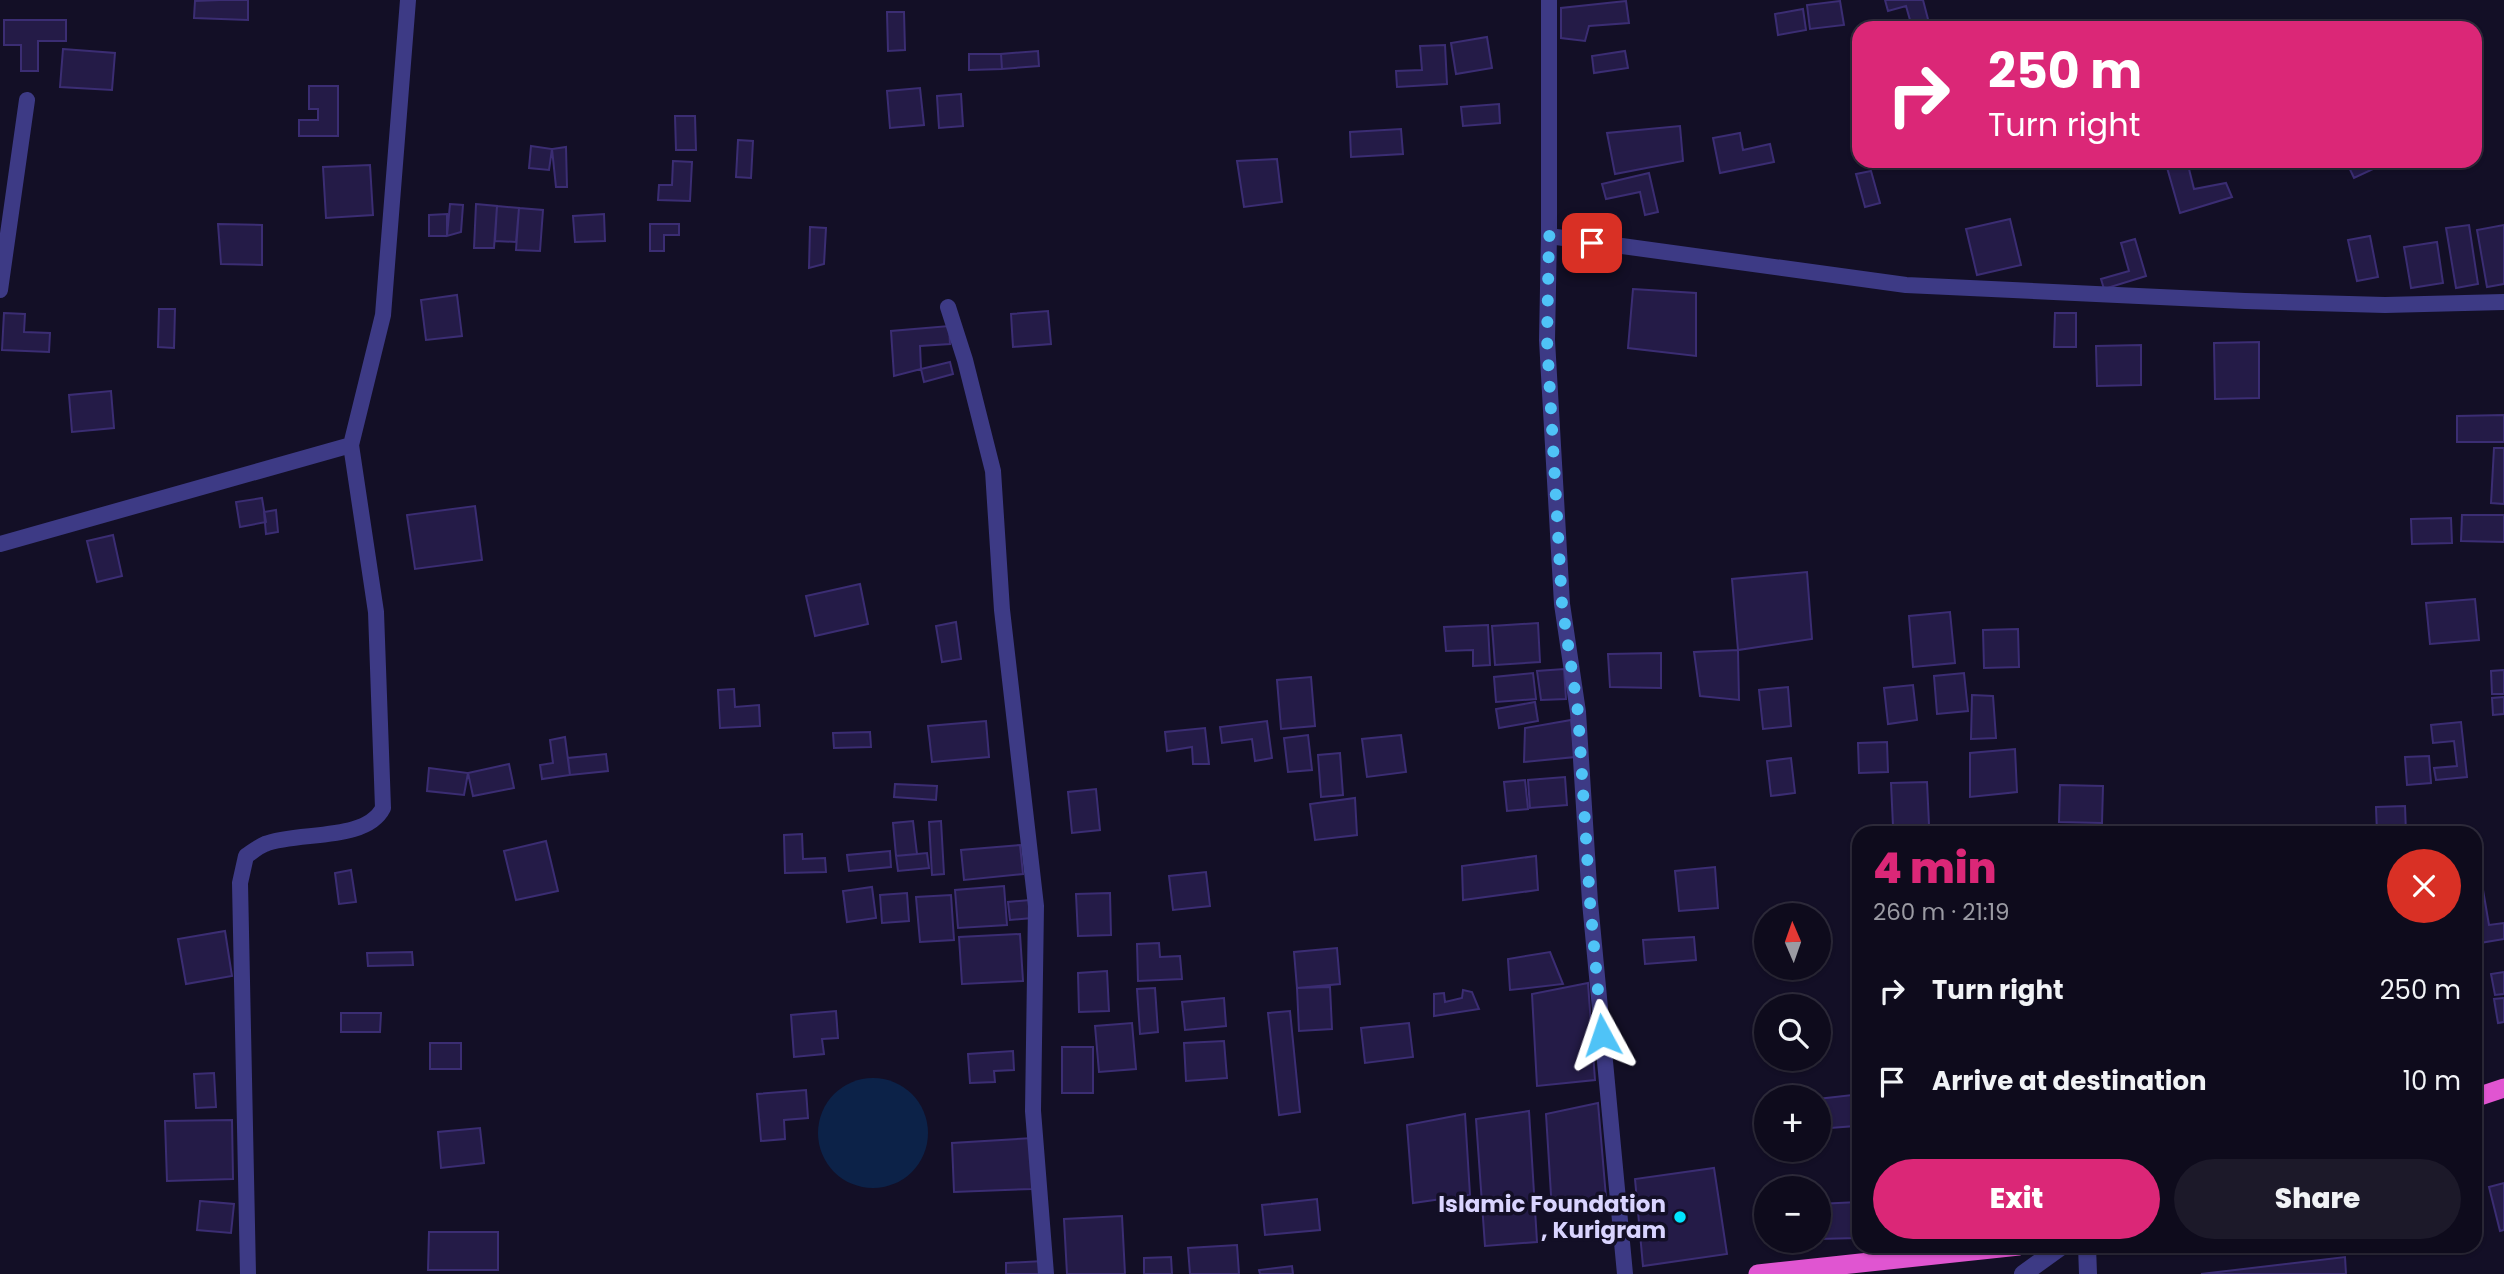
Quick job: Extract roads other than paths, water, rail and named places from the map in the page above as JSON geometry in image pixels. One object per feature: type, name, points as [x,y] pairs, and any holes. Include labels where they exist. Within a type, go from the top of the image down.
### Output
[{"type":"highway","points":[[2482,1095],[2504,1088]]},
{"type":"highway","points":[[1758,1274],[1954,1253]]},
{"type":"street","points":[[248,1274],[240,883],[246,856],[265,844],[362,828],[378,818],[383,808],[376,612],[351,445],[383,315],[408,0]]},
{"type":"street","points":[[1549,0],[1547,340],[1562,604],[1578,712],[1590,902],[1625,1274]]},
{"type":"street","points":[[0,290],[27,100]]},
{"type":"street","points":[[1549,236],[1906,285],[2385,305],[2504,302]]},
{"type":"street","points":[[948,307],[965,360],[993,471],[1002,611],[1036,906],[1033,1111],[1045,1274]]},
{"type":"street","points":[[1,539],[351,445]]},
{"type":"street","points":[[2023,1274],[2052,1253]]},
{"type":"street","points":[[2087,1253],[2088,1274]]},
{"type":"water","points":[[873,1078],[894,1083],[912,1094],[923,1112],[928,1133],[923,1154],[912,1172],[894,1183],[873,1188],[852,1183],[834,1172],[823,1154],[818,1133],[823,1112],[834,1094],[852,1083]]},
{"type":"place","name":"Islamic Foundation , Kurigram","points":[[1680,1217]]}]
